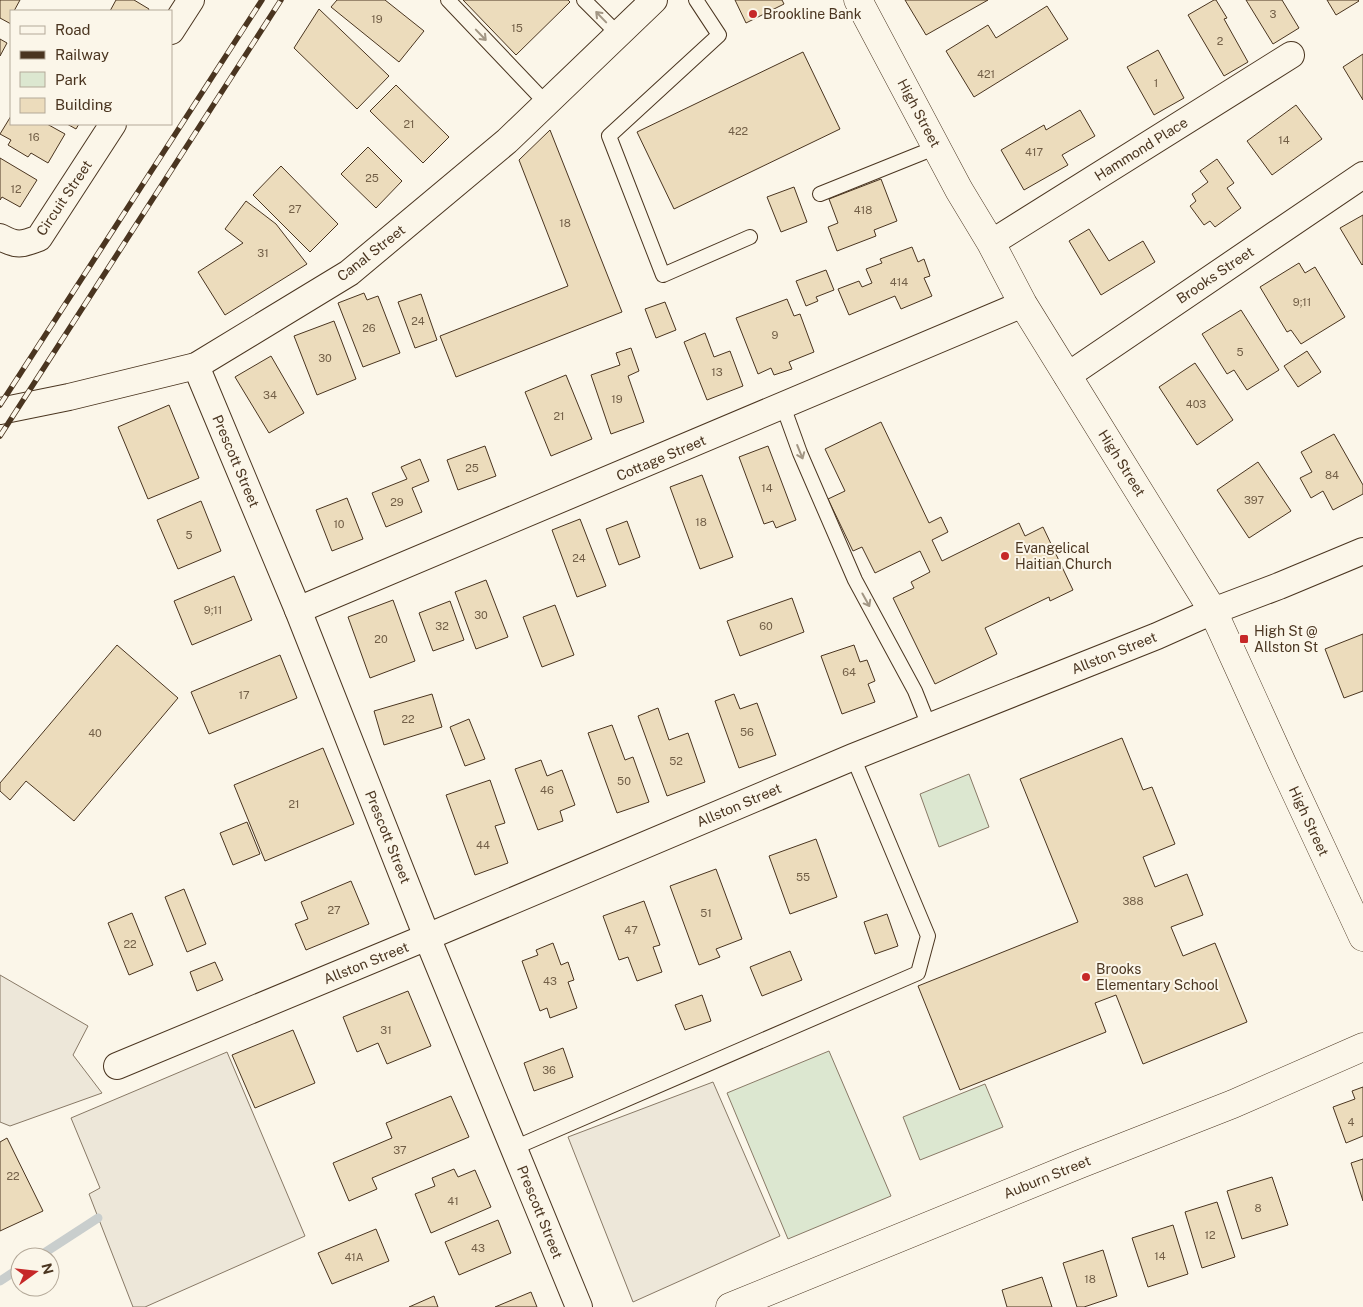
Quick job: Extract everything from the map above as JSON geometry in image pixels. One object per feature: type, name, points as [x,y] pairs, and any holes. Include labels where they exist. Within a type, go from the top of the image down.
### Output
[{"type":"main road","name":"High Street","points":[[858,0],[1023,304],[1213,610],[1363,937]]},
{"type":"main road","name":"Auburn Street","points":[[730,1307],[1080,1164],[1233,1104],[1363,1047]]},
{"type":"street","points":[[172,29],[191,0]]},
{"type":"street","name":"Canal Street","points":[[0,411],[83,394],[196,366],[349,274],[507,140],[654,0]]},
{"type":"street","name":"Hammond Place","points":[[990,243],[1291,55]]},
{"type":"street","name":"Circuit Street","points":[[0,237],[12,243],[25,244],[39,238],[111,125]]},
{"type":"street","name":"Brooks Street","points":[[1067,376],[1363,175]]},
{"type":"street","name":"Cottage Street","points":[[298,610],[1023,304]]},
{"type":"street","name":"Prescott Street","points":[[196,366],[298,610],[428,938],[579,1307]]},
{"type":"street","name":"Allston Street","points":[[117,1066],[428,938],[853,757],[1158,636],[1213,610],[1279,586],[1363,551]]},
{"type":"lane","points":[[448,0],[546,103]]},
{"type":"lane","points":[[584,0],[618,34]]},
{"type":"lane","points":[[696,0],[719,35],[609,136],[663,275],[750,237]]},
{"type":"lane","points":[[820,194],[937,147]]},
{"type":"lane","points":[[782,406],[800,453],[855,580],[916,691],[929,726]]},
{"type":"lane","points":[[514,1148],[918,973],[928,936],[853,757]]},
{"type":"green space","points":[[969,774],[989,827],[939,847],[920,794]]},
{"type":"green space","points":[[829,1051],[891,1196],[788,1239],[727,1093]]},
{"type":"green space","points":[[985,1084],[1003,1127],[920,1160],[903,1117]]},
{"type":"shaded area","points":[[0,975],[88,1026],[73,1055],[102,1093],[10,1126],[0,1122]]},
{"type":"shaded area","points":[[227,1052],[305,1236],[145,1307],[133,1307],[89,1194],[100,1188],[71,1118]]},
{"type":"shaded area","points":[[713,1082],[780,1236],[633,1302],[568,1137]]},
{"type":"building","points":[[0,0],[20,0],[15,10],[10,10],[10,23],[0,18]]},
{"type":"building","points":[[116,0],[134,0],[149,9],[148,10],[111,10]]},
{"type":"building","points":[[337,0],[385,0],[424,31],[399,62],[331,7]]},
{"type":"building","points":[[463,0],[568,0],[570,2],[516,55]]},
{"type":"building","name":"Brookline Bank","points":[[735,0],[782,0],[784,4],[746,23]]},
{"type":"building","points":[[905,0],[988,0],[926,35]]},
{"type":"building","points":[[1216,0],[1227,18],[1224,19],[1248,62],[1224,76],[1188,15]]},
{"type":"building","points":[[1246,0],[1282,0],[1299,28],[1273,44]]},
{"type":"building","points":[[1327,0],[1358,0],[1359,1],[1336,15]]},
{"type":"building","points":[[1047,6],[1068,39],[974,97],[946,51],[988,25],[996,38]]},
{"type":"building","points":[[319,9],[389,76],[357,109],[294,48]]},
{"type":"building","points":[[0,39],[7,43],[0,56]]},
{"type":"building","points":[[1158,50],[1184,98],[1154,115],[1127,67]]},
{"type":"building","points":[[803,52],[840,129],[674,209],[637,132]]},
{"type":"building","points":[[1363,54],[1363,100],[1343,67]]},
{"type":"building","points":[[396,85],[449,137],[423,163],[370,111]]},
{"type":"building","points":[[1296,105],[1322,139],[1272,175],[1247,141]]},
{"type":"building","points":[[1080,110],[1095,136],[1062,155],[1068,165],[1024,190],[1001,150],[1044,125],[1046,130]]},
{"type":"building","points":[[10,118],[10,125],[49,125],[65,134],[48,163],[31,153],[28,157],[8,145],[11,140],[0,134]]},
{"type":"building","points":[[69,125],[78,125],[76,129]]},
{"type":"building","points":[[550,130],[622,312],[456,377],[440,336],[568,286],[519,160]]},
{"type":"building","points":[[368,147],[402,181],[376,208],[341,174]]},
{"type":"building","points":[[0,158],[37,180],[20,207],[2,197],[0,200]]},
{"type":"building","points":[[1217,159],[1234,183],[1227,188],[1241,208],[1215,227],[1210,221],[1204,225],[1190,206],[1196,201],[1192,194],[1208,182],[1200,171]]},
{"type":"building","points":[[281,166],[338,224],[310,252],[253,195]]},
{"type":"building","points":[[881,179],[897,221],[874,230],[876,236],[837,251],[828,227],[838,223],[829,199]]},
{"type":"building","points":[[794,187],[807,222],[781,232],[767,197]]},
{"type":"building","points":[[246,201],[276,224],[307,264],[225,315],[198,272],[243,243],[225,229]]},
{"type":"building","points":[[1363,215],[1363,264],[1362,265],[1340,228]]},
{"type":"building","points":[[1089,229],[1109,261],[1143,241],[1155,262],[1101,295],[1069,241]]},
{"type":"building","points":[[912,247],[918,262],[924,259],[930,276],[924,278],[932,296],[901,309],[895,296],[849,315],[838,289],[859,281],[862,287],[872,283],[866,269],[882,263],[880,259]]},
{"type":"building","points":[[1299,263],[1305,273],[1315,267],[1345,317],[1301,344],[1291,330],[1287,332],[1260,287]]},
{"type":"building","points":[[826,270],[834,290],[816,297],[818,301],[806,306],[796,281]]},
{"type":"building","points":[[364,293],[367,300],[378,296],[400,353],[363,367],[338,303]]},
{"type":"building","points":[[421,294],[437,340],[415,348],[398,302]]},
{"type":"building","points":[[787,299],[794,316],[800,314],[814,352],[789,362],[792,369],[774,375],[771,368],[758,374],[736,318]]},
{"type":"building","points":[[665,302],[676,330],[656,338],[645,309]]},
{"type":"building","points":[[1241,310],[1279,370],[1247,390],[1234,370],[1227,374],[1202,334]]},
{"type":"building","points":[[334,321],[356,379],[317,395],[294,336]]},
{"type":"building","points":[[705,333],[714,357],[730,351],[743,386],[707,400],[684,342]]},
{"type":"building","points":[[631,348],[639,371],[628,376],[644,422],[611,434],[591,375],[620,365],[616,353]]},
{"type":"building","points":[[1307,351],[1321,372],[1298,387],[1284,366]]},
{"type":"building","points":[[271,356],[304,413],[269,433],[235,377]]},
{"type":"building","points":[[1195,363],[1233,420],[1197,445],[1159,387]]},
{"type":"building","points":[[566,375],[592,439],[551,456],[525,392]]},
{"type":"building","points":[[169,405],[199,478],[148,499],[118,427]]},
{"type":"building","name":"Evangelical Haitian Church","points":[[881,422],[929,523],[941,517],[948,532],[932,540],[942,561],[1019,523],[1025,536],[1043,527],[1073,590],[1050,601],[1049,597],[985,628],[997,654],[935,684],[893,598],[914,588],[911,582],[930,572],[920,551],[875,573],[862,547],[853,551],[828,499],[845,491],[825,449]]},
{"type":"building","points":[[1334,434],[1363,485],[1363,494],[1333,510],[1323,491],[1311,498],[1300,478],[1312,472],[1301,452]]},
{"type":"building","points":[[485,446],[496,476],[458,490],[447,460]]},
{"type":"building","points":[[768,446],[796,520],[776,528],[773,521],[764,524],[739,457]]},
{"type":"building","points":[[420,459],[429,481],[412,488],[422,512],[386,527],[372,493],[407,479],[401,467]]},
{"type":"building","points":[[1258,462],[1291,511],[1249,538],[1217,490]]},
{"type":"building","points":[[702,475],[733,557],[700,569],[670,487]]},
{"type":"building","points":[[347,498],[363,539],[332,551],[316,510]]},
{"type":"building","points":[[201,501],[221,551],[178,569],[157,520]]},
{"type":"building","points":[[580,519],[606,586],[577,597],[552,530]]},
{"type":"building","points":[[627,521],[640,557],[619,565],[606,529]]},
{"type":"building","points":[[234,576],[252,620],[192,645],[174,601]]},
{"type":"building","points":[[486,580],[508,637],[476,649],[455,592]]},
{"type":"building","points":[[792,598],[804,632],[740,656],[727,621]]},
{"type":"building","points":[[393,600],[415,661],[370,678],[348,617]]},
{"type":"building","points":[[450,601],[464,640],[433,651],[419,613]]},
{"type":"building","points":[[555,605],[574,655],[542,667],[523,617]]},
{"type":"building","points":[[1363,634],[1363,691],[1344,698],[1325,649]]},
{"type":"building","points":[[117,645],[178,698],[74,821],[26,781],[10,800],[0,791],[0,783]]},
{"type":"building","points":[[854,645],[860,662],[867,660],[875,681],[868,684],[875,702],[842,714],[821,656]]},
{"type":"building","points":[[280,655],[297,698],[209,734],[191,692]]},
{"type":"building","points":[[432,694],[442,727],[384,745],[374,711]]},
{"type":"building","points":[[734,694],[740,709],[757,703],[776,755],[739,768],[715,701]]},
{"type":"building","points":[[658,708],[669,740],[688,733],[705,782],[667,796],[638,716]]},
{"type":"building","points":[[469,719],[485,759],[465,766],[450,727]]},
{"type":"building","points":[[612,725],[625,760],[633,757],[649,802],[617,813],[588,733]]},
{"type":"building","points":[[1122,738],[1143,790],[1152,787],[1175,844],[1143,857],[1155,887],[1187,874],[1203,915],[1171,927],[1183,956],[1215,943],[1247,1022],[1143,1064],[1116,995],[1095,1003],[1106,1032],[960,1090],[918,986],[1078,922],[1020,779]]},
{"type":"building","points":[[323,748],[354,824],[265,861],[234,785]]},
{"type":"building","points":[[541,760],[547,776],[562,770],[575,805],[560,811],[563,821],[538,830],[515,769]]},
{"type":"building","points":[[490,780],[505,823],[495,826],[508,863],[475,875],[446,795]]},
{"type":"building","points":[[247,822],[260,854],[233,865],[220,833]]},
{"type":"building","points":[[816,839],[837,897],[790,914],[769,856]]},
{"type":"building","points":[[716,869],[742,939],[716,949],[720,957],[699,965],[670,886]]},
{"type":"building","points":[[351,881],[369,924],[306,950],[295,924],[308,919],[301,902]]},
{"type":"building","points":[[184,889],[206,944],[187,952],[165,897]]},
{"type":"building","points":[[644,901],[660,945],[653,947],[662,972],[637,981],[628,957],[619,960],[603,916]]},
{"type":"building","points":[[132,913],[153,965],[129,975],[108,923]]},
{"type":"building","points":[[887,914],[898,946],[875,954],[864,922]]},
{"type":"building","points":[[553,943],[561,965],[568,962],[574,980],[568,982],[577,1008],[550,1018],[547,1008],[540,1011],[522,961],[538,955],[536,950]]},
{"type":"building","points":[[790,951],[802,980],[762,996],[750,967]]},
{"type":"building","points":[[215,962],[223,980],[197,991],[190,972]]},
{"type":"building","points":[[408,991],[431,1046],[387,1064],[378,1043],[357,1052],[343,1017]]},
{"type":"building","points":[[702,995],[711,1021],[685,1030],[675,1005]]},
{"type":"building","points":[[293,1030],[315,1083],[255,1108],[232,1055]]},
{"type":"building","points":[[563,1048],[573,1077],[534,1091],[524,1063]]},
{"type":"building","points":[[1363,1087],[1363,1136],[1346,1143],[1333,1107],[1355,1099],[1352,1091]]},
{"type":"building","points":[[451,1096],[469,1137],[372,1178],[377,1189],[349,1201],[333,1163],[392,1138],[386,1123]]},
{"type":"building","points":[[7,1138],[43,1211],[0,1231],[0,1142]]},
{"type":"building","points":[[1363,1159],[1363,1201],[1351,1163]]},
{"type":"building","points":[[454,1169],[458,1177],[475,1170],[491,1207],[431,1233],[415,1194],[435,1186],[432,1178]]},
{"type":"building","points":[[1272,1177],[1288,1225],[1242,1239],[1227,1191]]},
{"type":"building","points":[[1217,1202],[1235,1257],[1202,1268],[1185,1212]]},
{"type":"building","points":[[498,1220],[511,1253],[459,1275],[445,1242]]},
{"type":"building","points":[[1173,1225],[1188,1274],[1148,1287],[1132,1238]]},
{"type":"building","points":[[376,1229],[389,1261],[332,1284],[318,1253]]},
{"type":"building","points":[[1103,1250],[1117,1296],[1084,1307],[1077,1307],[1063,1263]]},
{"type":"building","points":[[1042,1277],[1052,1307],[1007,1307],[1002,1290]]},
{"type":"building","points":[[531,1292],[537,1307],[495,1307]]},
{"type":"building","points":[[434,1296],[438,1307],[409,1307]]},
{"type":"waterway","points":[[53,1247],[98,1218]]},
{"type":"waterway","points":[[0,1281],[10,1274]]},
{"type":"railway","points":[[0,405],[262,0]]},
{"type":"railway","points":[[0,436],[281,0]]},
{"type":"place","name":"Brookline Bank","points":[[753,14]]},
{"type":"place","name":"Evangelical Haitian Church","points":[[1005,556]]},
{"type":"place","name":"High St @ Allston St","points":[[1244,639]]},
{"type":"place","name":"Brooks Elementary School","points":[[1086,977]]}]
